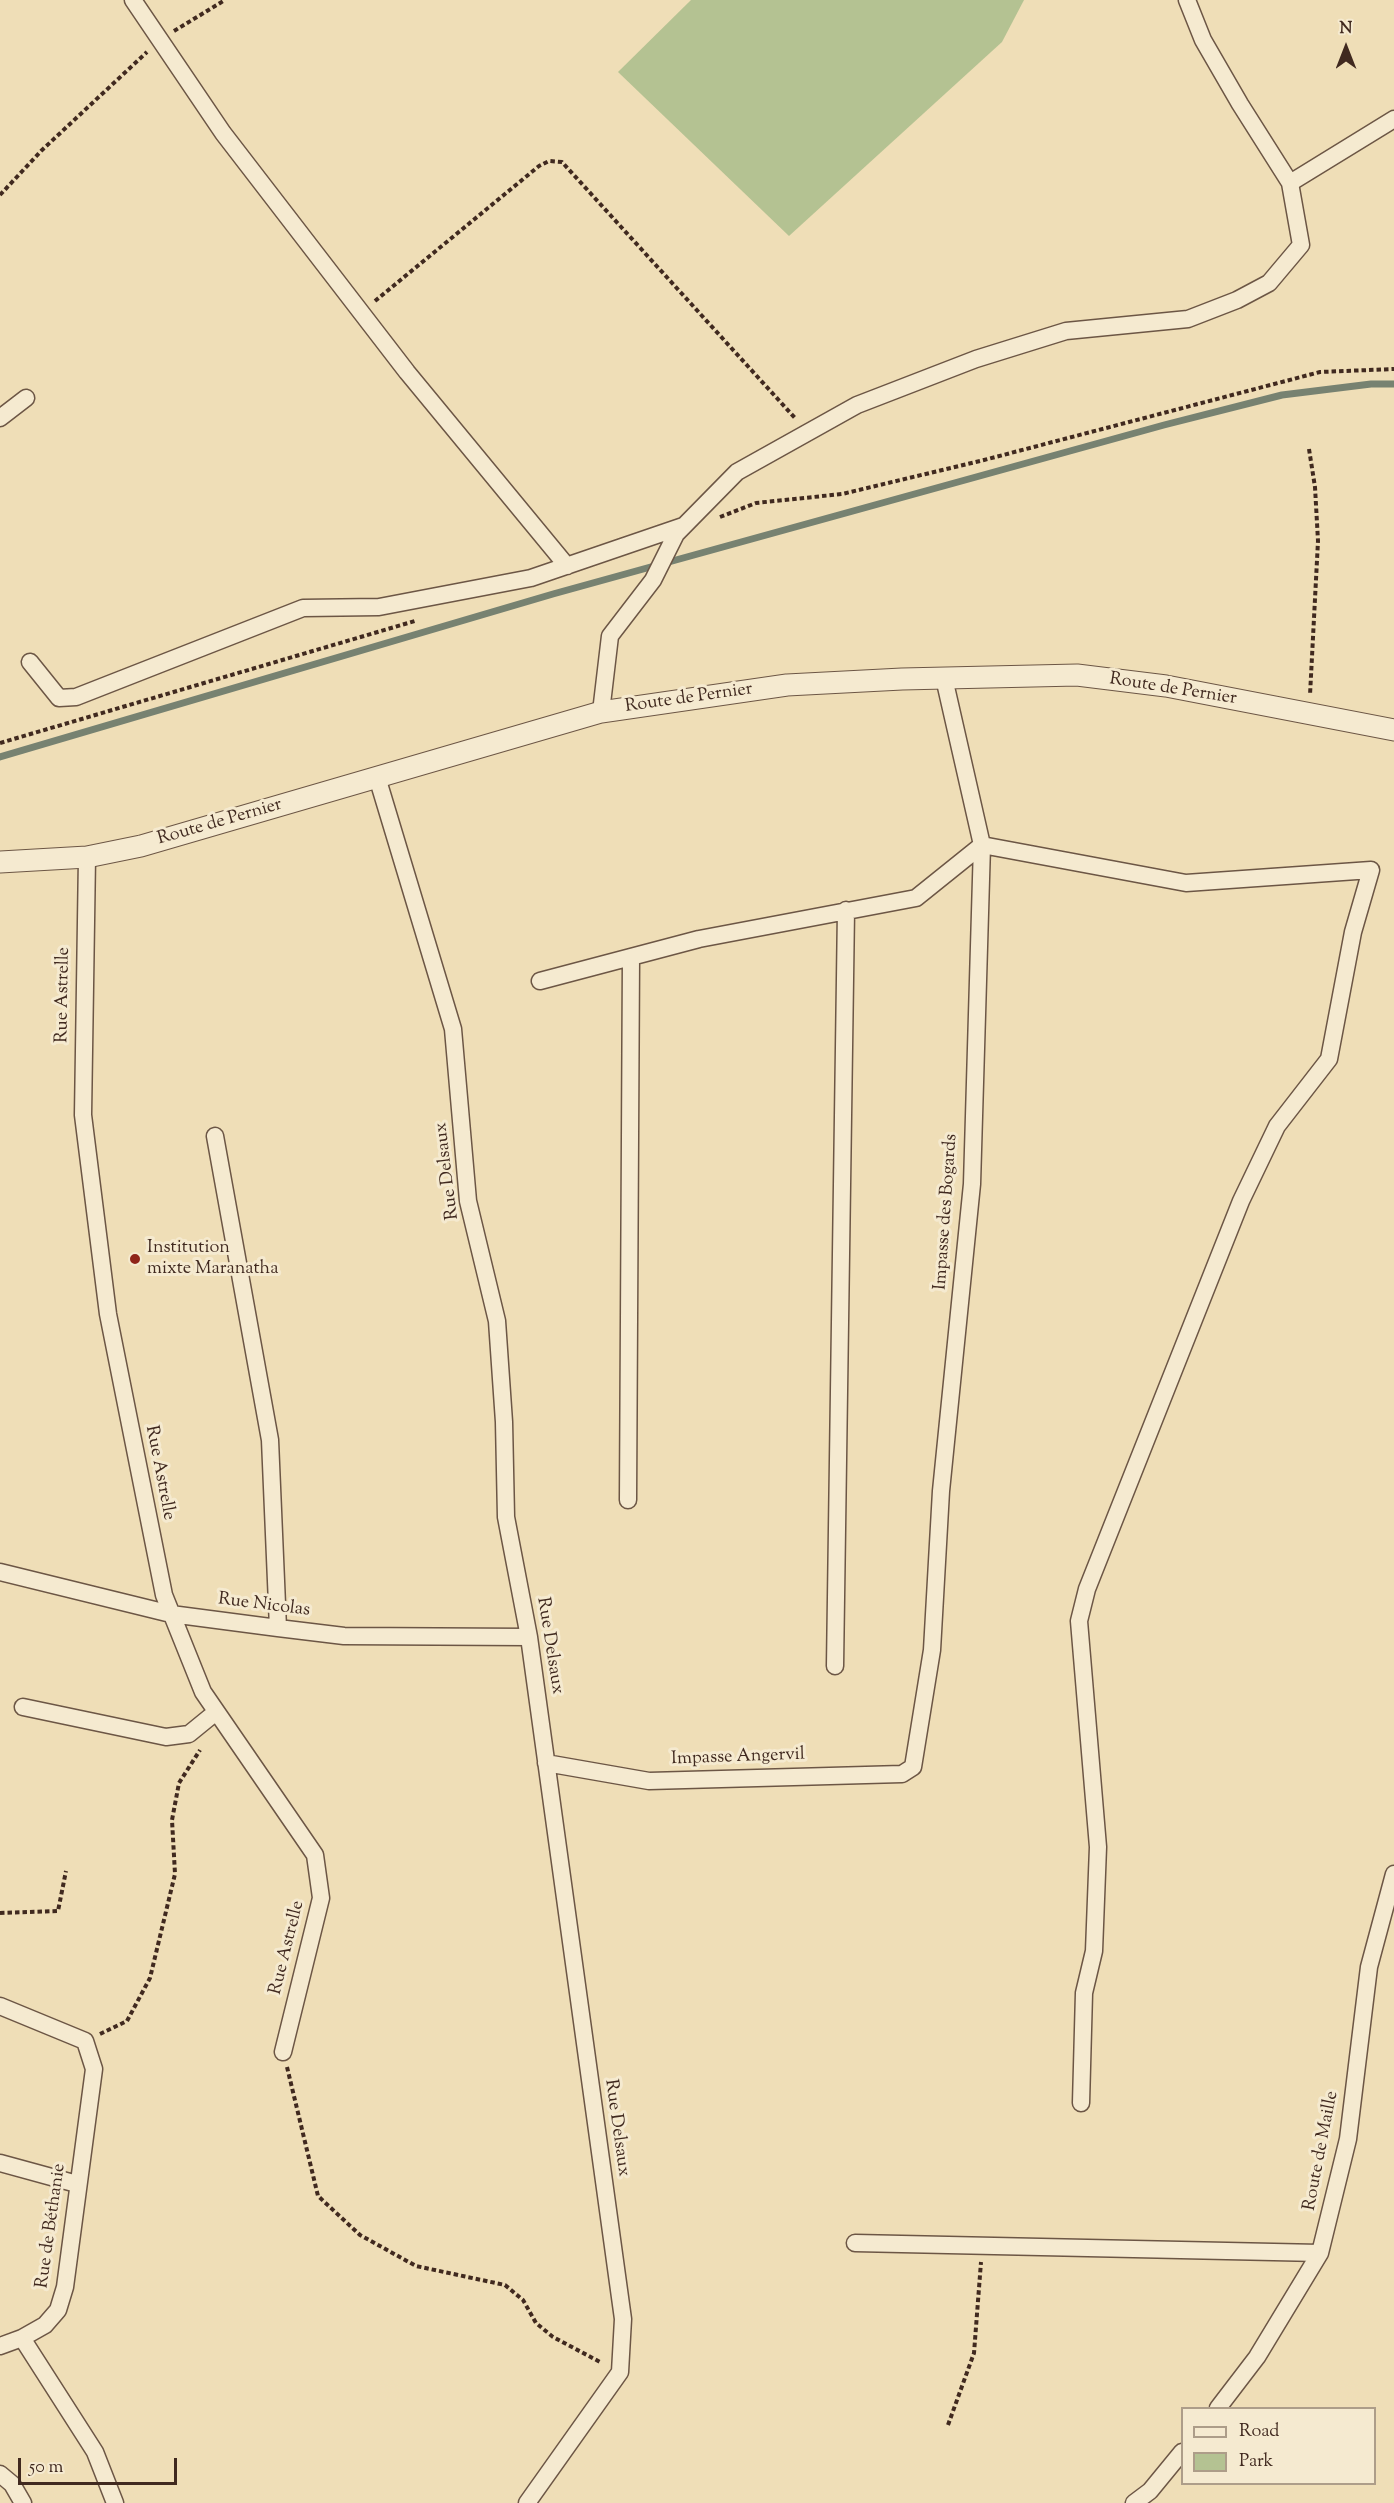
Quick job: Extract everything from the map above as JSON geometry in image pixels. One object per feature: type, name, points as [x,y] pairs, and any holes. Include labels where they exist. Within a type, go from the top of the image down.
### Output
[{"type":"street","points":[[134,0],[223,133],[361,312],[567,566]]},
{"type":"street","points":[[601,712],[610,636],[653,580],[679,530],[737,472],[857,405],[976,359],[1066,331],[1188,319],[1237,300],[1269,283],[1301,245],[1290,183],[1214,58],[1187,0]]},
{"type":"street","points":[[1290,183],[1394,119]]},
{"type":"street","points":[[0,418],[26,398]]},
{"type":"street","points":[[30,662],[59,698],[76,697],[303,608],[380,607],[531,578],[679,530]]},
{"type":"street","name":"Route de Pernier","points":[[0,862],[87,857],[141,846],[601,712],[787,685],[1077,675],[1166,686],[1394,730]]},
{"type":"street","name":"Impasse des Bogards","points":[[916,1750],[932,1650],[941,1491],[972,1185],[982,845],[944,678]]},
{"type":"street","name":"Rue Delsaux","points":[[377,777],[453,1029],[468,1201],[497,1321],[504,1422],[506,1517],[529,1637],[622,2319],[620,2372]]},
{"type":"street","points":[[540,981],[699,939],[916,898],[982,845],[1186,883],[1371,870],[1353,932],[1329,1059],[1277,1126],[1240,1201],[1087,1588],[1079,1621],[1098,1847],[1094,1951],[1084,1993],[1081,2103]]},
{"type":"street","name":"Rue Astrelle","points":[[87,857],[83,1115],[91,1198],[108,1314],[162,1583],[171,1614],[203,1692],[315,1855],[321,1898],[283,2052]]},
{"type":"street","points":[[835,1666],[846,910]]},
{"type":"street","points":[[628,1500],[631,957]]},
{"type":"street","points":[[215,1136],[270,1440],[278,1628]]},
{"type":"street","name":"Rue Nicolas","points":[[0,1572],[171,1614],[278,1628],[344,1636],[529,1637]]},
{"type":"street","points":[[23,1707],[166,1737],[189,1734],[216,1712]]},
{"type":"street","name":"Impasse Angervil","points":[[546,1763],[650,1781],[902,1774],[913,1767],[916,1750]]},
{"type":"street","name":"Route de Maille","points":[[1220,2407],[1257,2357],[1320,2253],[1348,2139],[1370,1967],[1394,1874]]},
{"type":"street","points":[[0,2006],[85,2041]]},
{"type":"street","name":"Rue de Béthanie","points":[[0,2346],[22,2338],[45,2325],[58,2310],[65,2287],[94,2069],[85,2041]]},
{"type":"street","points":[[0,2163],[77,2184]]},
{"type":"street","points":[[855,2243],[1320,2253]]},
{"type":"street","points":[[22,2338],[95,2452],[115,2503]]},
{"type":"street","points":[[527,2503],[620,2372]]},
{"type":"street","points":[[1134,2503],[1150,2492],[1181,2453]]},
{"type":"street","points":[[0,2474],[12,2484],[23,2503]]},
{"type":"path","points":[[0,195],[50,143],[162,39],[225,0]]},
{"type":"path","points":[[361,312],[539,166],[549,160],[562,162],[808,432]]},
{"type":"path","points":[[716,519],[756,504],[842,494],[973,463],[1320,372],[1394,369]]},
{"type":"path","points":[[1308,449],[1315,487],[1318,541],[1308,713]]},
{"type":"path","points":[[0,743],[423,619]]},
{"type":"path","points":[[85,2041],[127,2021],[150,1978],[176,1874],[172,1820],[179,1783]]},
{"type":"path","points":[[0,1914],[58,1911],[66,1871]]},
{"type":"path","points":[[283,2052],[318,2196],[360,2235],[417,2266],[505,2285],[523,2300],[536,2323],[553,2337],[620,2372]]},
{"type":"path","points":[[948,2425],[974,2353],[980,2294],[981,2246]]},
{"type":"green space","points":[[691,0],[1024,0],[1002,42],[789,236],[618,72]]},
{"type":"waterway","points":[[0,757],[553,594],[1164,425],[1282,395],[1371,384],[1394,384]]},
{"type":"place","name":"Institution mixte Maranatha","points":[[135,1259]]}]
